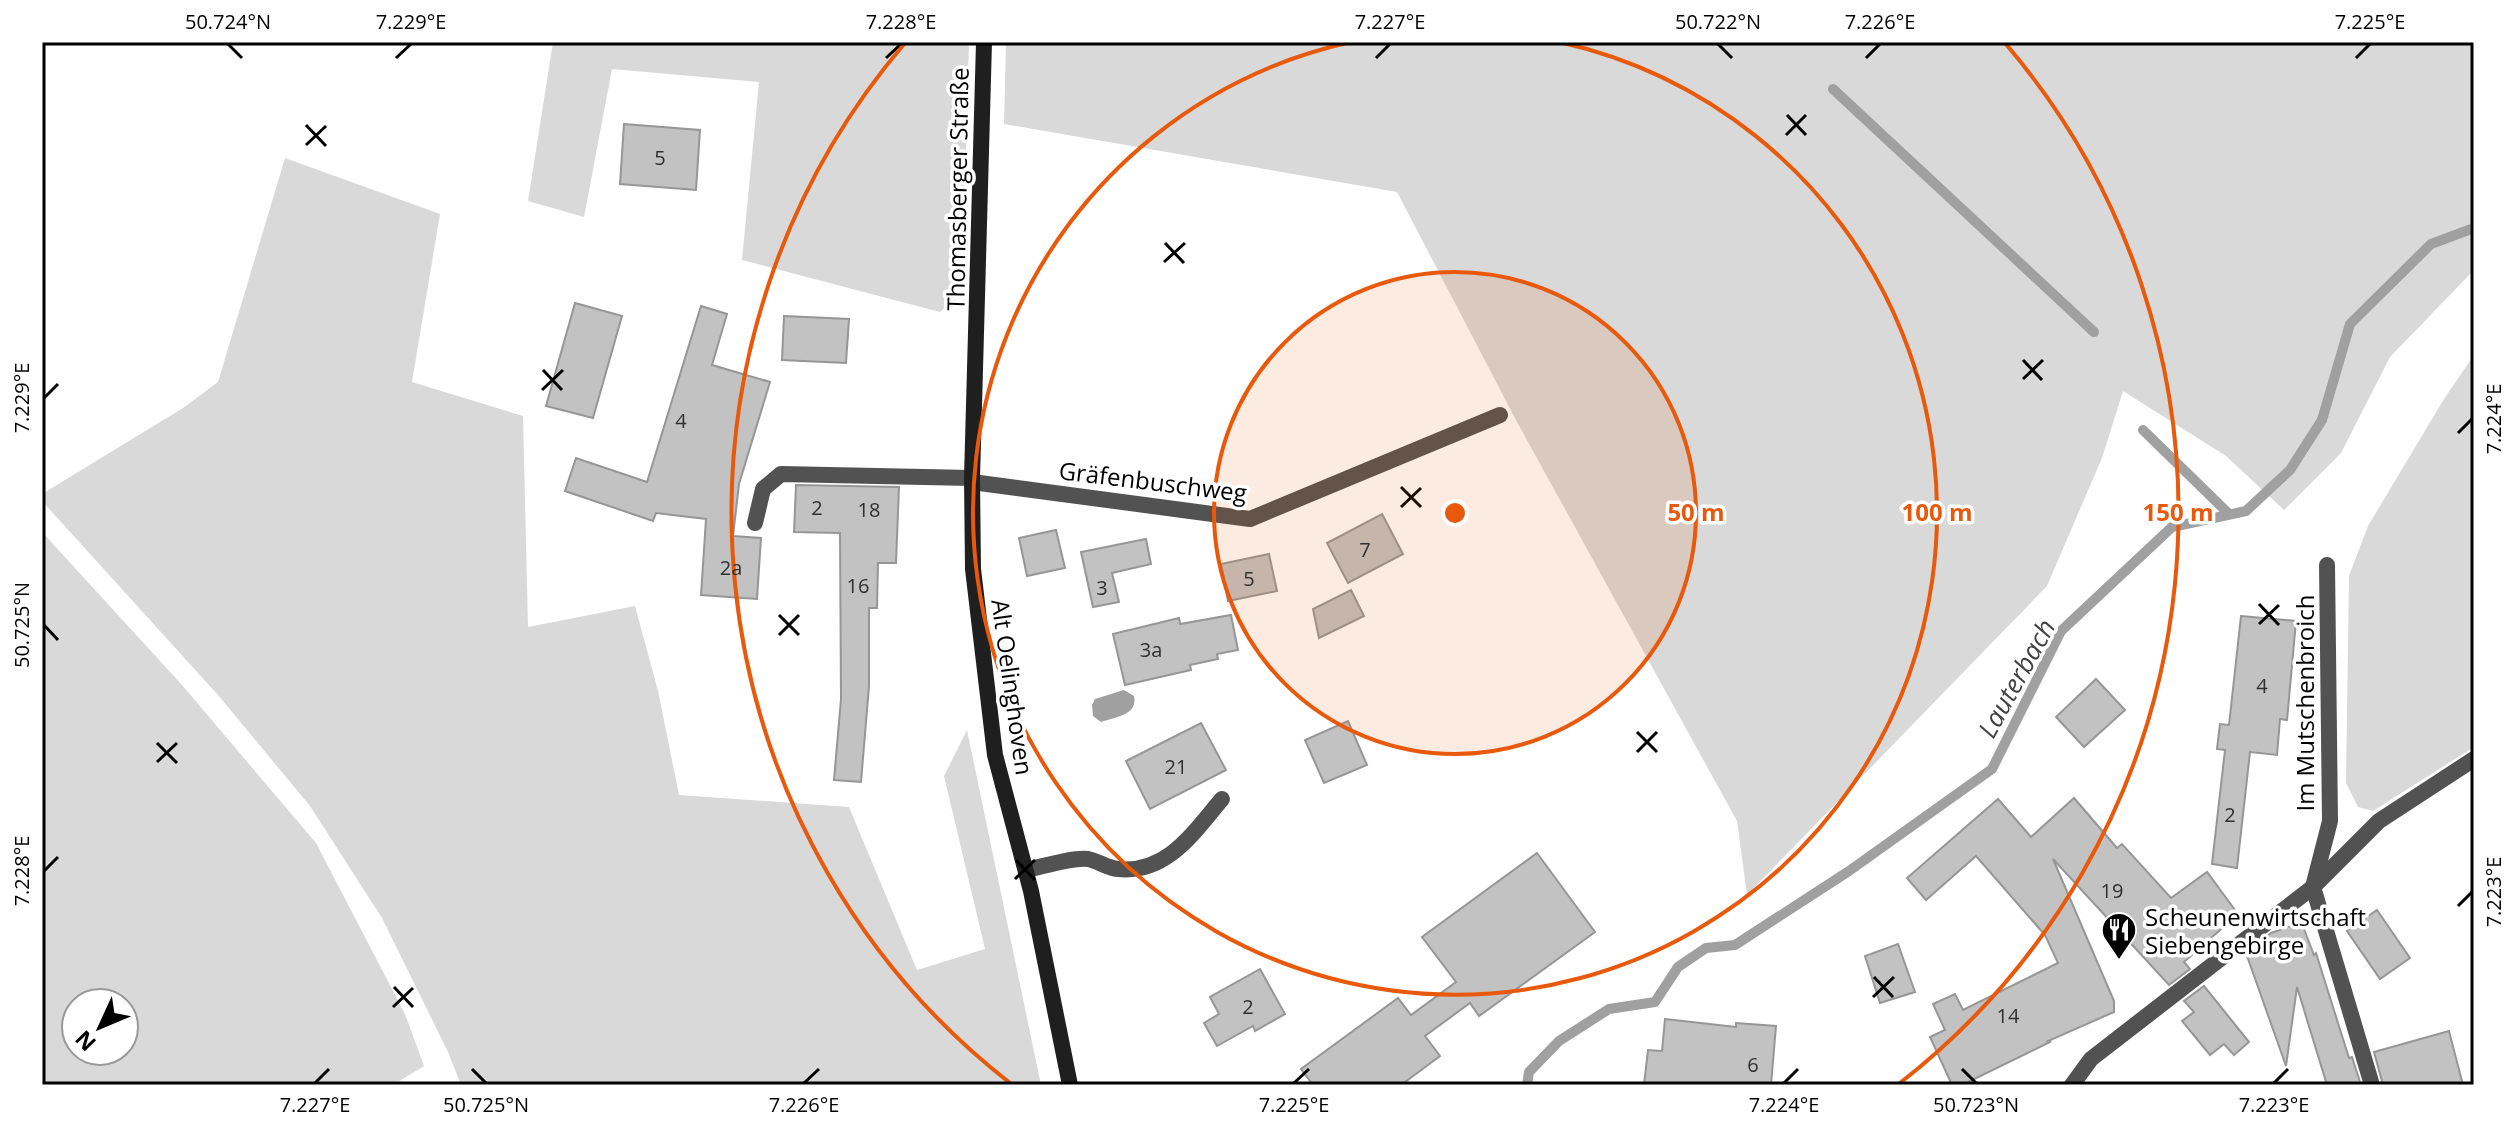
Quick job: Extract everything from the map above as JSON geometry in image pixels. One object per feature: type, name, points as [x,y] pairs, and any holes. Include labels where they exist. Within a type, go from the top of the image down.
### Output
[{"type":"main road","name":"Thomasberger Straße","points":[[977,337],[984,42]]},
{"type":"main road","name":"Alt Oelinghoven","points":[[977,337],[972,480],[973,569],[995,755],[1026,870],[1070,1085]]},
{"type":"street","name":"Gräfenbuschweg","points":[[755,523],[763,489],[781,474],[972,480],[1250,519],[1500,415]]},
{"type":"street","name":"Im Mutschenbroich","points":[[2313,887],[2330,821],[2327,565]]},
{"type":"street","points":[[2072,1085],[2091,1059],[2313,887],[2379,821],[2474,759]]},
{"type":"street","points":[[1026,870],[1086,859],[1113,868],[1133,870],[1154,865],[1184,844],[1222,799]]},
{"type":"street","points":[[2313,887],[2372,1085]]},
{"type":"shaded area","points":[[553,42],[969,42],[962,294],[940,312],[742,260],[759,82],[612,69],[584,217],[528,201]]},
{"type":"shaded area","points":[[1006,42],[2474,42],[2474,270],[2390,357],[2341,453],[2284,510],[2226,456],[2123,391],[2102,458],[2047,586],[1747,895],[1737,821],[1517,422],[1397,192],[1004,124]]},
{"type":"shaded area","points":[[285,158],[440,214],[412,382],[523,416],[528,627],[635,606],[658,691],[679,795],[849,807],[917,970],[985,949],[944,776],[967,730],[1041,1085],[461,1085],[382,918],[310,806],[218,695],[42,501],[42,494],[183,408],[218,382]]},
{"type":"shaded area","points":[[2474,355],[2474,747],[2373,811],[2358,807],[2346,783],[2349,576],[2368,526]]},
{"type":"shaded area","points":[[42,532],[182,685],[316,843],[405,1014],[424,1066],[393,1085],[42,1085]]},
{"type":"shaded area","points":[[1124,690],[1134,696],[1133,707],[1129,711],[1101,722],[1093,716],[1095,699]]},
{"type":"building","points":[[624,124],[700,130],[696,190],[620,184]]},
{"type":"building","points":[[575,303],[622,316],[593,418],[546,406]]},
{"type":"building","points":[[701,306],[727,314],[712,365],[770,382],[739,484],[733,536],[761,538],[757,599],[701,595],[706,519],[656,513],[653,521],[565,491],[576,458],[647,482]]},
{"type":"building","points":[[784,316],[849,319],[846,363],[782,360]]},
{"type":"building","points":[[796,485],[899,487],[896,563],[878,563],[877,608],[869,608],[869,686],[861,782],[834,780],[841,699],[840,533],[794,532]]},
{"type":"building","points":[[1382,514],[1403,554],[1348,583],[1327,543]]},
{"type":"building","points":[[1056,530],[1065,568],[1027,576],[1019,538]]},
{"type":"building","points":[[1146,539],[1151,564],[1112,573],[1119,602],[1093,607],[1081,552]]},
{"type":"building","points":[[1269,554],[1277,591],[1228,601],[1221,564]]},
{"type":"building","points":[[1351,590],[1364,616],[1319,638],[1313,609]]},
{"type":"building","points":[[1231,615],[1238,650],[1217,654],[1218,659],[1190,665],[1191,670],[1125,685],[1113,634],[1179,618],[1180,624]]},
{"type":"building","points":[[2241,616],[2296,621],[2287,720],[2280,719],[2277,755],[2250,752],[2237,868],[2212,864],[2225,750],[2217,749],[2220,724],[2229,725]]},
{"type":"building","points":[[2096,679],[2125,710],[2084,747],[2056,717]]},
{"type":"building","points":[[1348,721],[1367,765],[1324,783],[1305,740]]},
{"type":"building","points":[[1201,723],[1226,770],[1150,809],[1126,761]]},
{"type":"building","points":[[2074,798],[2117,848],[2122,844],[2171,898],[2207,872],[2238,914],[2184,962],[2190,969],[2169,985],[2053,859],[2114,1001],[2114,1012],[2048,1041],[1962,1085],[1952,1085],[1930,1037],[1945,1030],[1933,1004],[1955,994],[1963,1010],[2058,963],[2045,935],[1976,856],[1926,900],[1907,878],[1998,799],[2031,837]]},
{"type":"building","points":[[1537,853],[1595,932],[1479,1016],[1470,1003],[1425,1036],[1440,1056],[1401,1085],[1313,1085],[1301,1069],[1398,998],[1411,1015],[1456,982],[1422,937]]},
{"type":"building","points":[[2377,910],[2410,958],[2380,979],[2347,931]]},
{"type":"building","points":[[2305,921],[2304,929],[2314,955],[2316,953],[2349,1058],[2352,1057],[2361,1085],[2327,1085],[2297,987],[2286,1066],[2246,953],[2271,933]]},
{"type":"building","points":[[1898,944],[1915,992],[1880,1003],[1865,956]]},
{"type":"building","points":[[1260,969],[1285,1014],[1255,1031],[1253,1026],[1217,1046],[1204,1023],[1219,1014],[1210,997]]},
{"type":"building","points":[[2204,986],[2249,1042],[2234,1055],[2224,1044],[2210,1055],[2182,1021],[2194,1012],[2184,1001]]},
{"type":"building","points":[[1665,1019],[1736,1027],[1736,1023],[1776,1026],[1771,1085],[1644,1085],[1648,1050],[1662,1051]]},
{"type":"building","points":[[2449,1031],[2463,1085],[2383,1085],[2374,1052]]},
{"type":"waterway","points":[[1833,89],[2094,332]]},
{"type":"waterway","name":"Lauterbach","points":[[1527,1085],[1529,1072],[1559,1041],[1609,1009],[1655,1002],[1678,967],[1706,948],[1735,945],[1849,871],[1992,769],[2061,631],[2172,527],[2246,511],[2290,470],[2322,420],[2350,324],[2431,244],[2474,228]]},
{"type":"waterway","points":[[2143,430],[2229,514]]},
{"type":"place","name":"Scheunenwirtschaft Siebengebirge","points":[[2119,961]]}]
